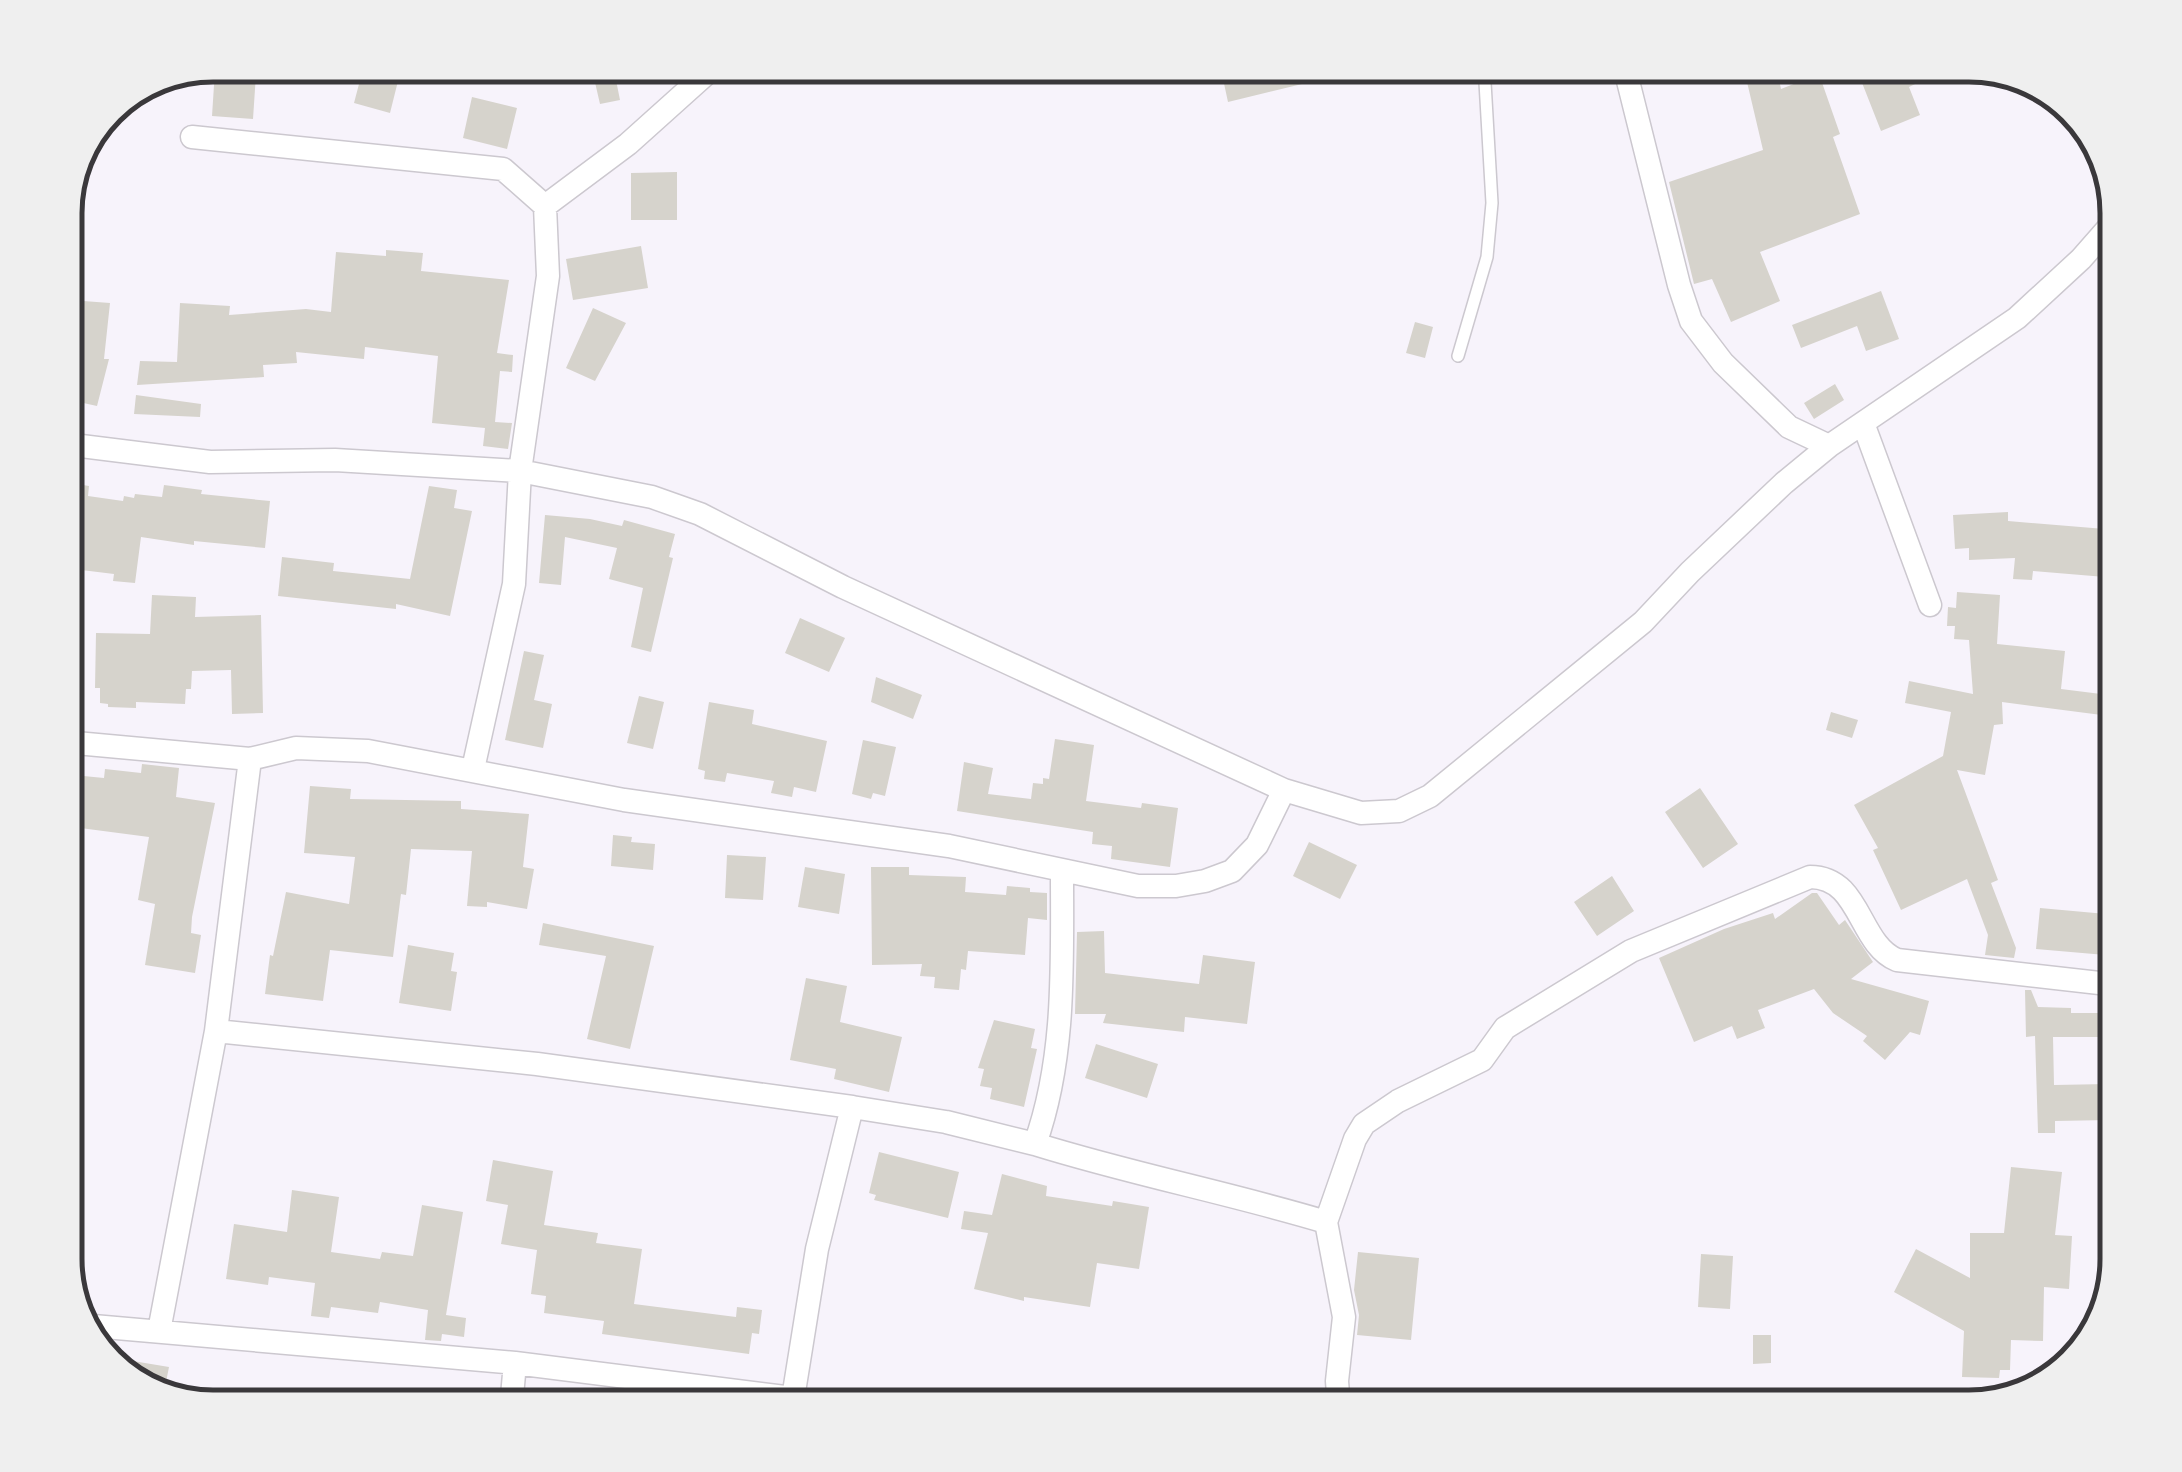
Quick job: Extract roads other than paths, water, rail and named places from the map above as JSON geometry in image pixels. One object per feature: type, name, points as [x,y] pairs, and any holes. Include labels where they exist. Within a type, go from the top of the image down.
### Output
[{"type":"street","points":[[545,206],[628,144],[696,83]]},
{"type":"street","points":[[1628,83],[1691,321],[1722,363],[1789,427],[1828,446]]},
{"type":"street","points":[[192,137],[503,169],[545,206],[548,276],[520,471],[514,584],[473,769]]},
{"type":"street","points":[[83,446],[210,462],[336,460],[520,471],[652,497],[700,514],[843,587],[1284,790],[1361,812],[1400,811],[1430,796],[1643,622],[1690,572],[1828,446],[2017,318],[2100,237]]},
{"type":"street","points":[[1863,423],[1930,605]]},
{"type":"street","points":[[83,744],[250,760],[296,748],[350,750],[473,769],[549,788],[949,846],[1138,886],[1176,886],[1232,871],[1257,844],[1284,790]]},
{"type":"street","points":[[160,1331],[216,1031],[250,760]]},
{"type":"street","points":[[1035,1144],[1049,1105],[1062,996],[1062,871]]},
{"type":"street","points":[[1338,1390],[1344,1317],[1326,1222],[1350,1151],[1364,1124],[1398,1101],[1482,1060],[1505,1028],[1631,951],[1810,877],[1830,880],[1843,890],[1887,956],[1896,960],[2100,983]]},
{"type":"street","points":[[216,1031],[537,1064],[946,1122],[1326,1222]]},
{"type":"street","points":[[795,1390],[817,1248],[852,1106]]},
{"type":"street","points":[[102,1327],[515,1363],[707,1390]]},
{"type":"street","points":[[513,1390],[515,1363]]},
{"type":"lane","points":[[1458,356],[1487,257],[1492,203],[1485,83]]}]
